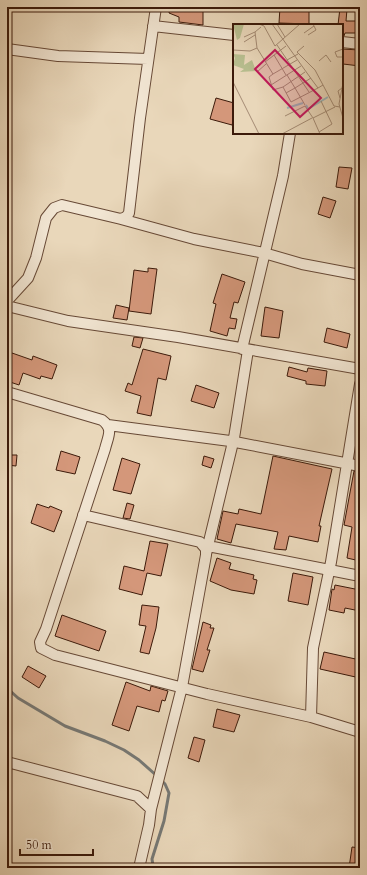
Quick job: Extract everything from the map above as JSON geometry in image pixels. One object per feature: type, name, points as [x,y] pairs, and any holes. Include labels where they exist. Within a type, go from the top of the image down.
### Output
[{"type":"street","points":[[122,219],[129,213],[156,7]]},
{"type":"street","points":[[153,26],[233,35]]},
{"type":"street","points":[[343,42],[360,44]]},
{"type":"street","points":[[7,49],[58,56],[148,59]]},
{"type":"street","points":[[139,868],[150,825],[151,809],[182,687],[207,551],[233,442],[245,350],[264,253],[283,176],[290,134]]},
{"type":"street","points":[[7,301],[28,278],[36,258],[46,218],[54,208],[62,205],[122,219],[194,239],[264,253],[302,264],[360,275]]},
{"type":"street","points":[[7,306],[68,321],[178,337],[245,350],[360,369]]},
{"type":"street","points":[[311,717],[313,648],[329,570],[360,384]]},
{"type":"street","points":[[7,392],[102,420],[108,425],[110,430],[46,629],[40,642],[41,648],[55,655],[182,687],[311,717],[360,732]]},
{"type":"street","points":[[108,425],[233,442],[360,466]]},
{"type":"street","points":[[83,515],[200,542],[207,551]]},
{"type":"street","points":[[207,551],[360,576]]},
{"type":"street","points":[[7,762],[137,796],[151,809]]},
{"type":"building","points":[[170,7],[203,7],[203,25],[179,22],[179,17],[169,13]]},
{"type":"building","points":[[280,7],[309,7],[309,24],[279,23]]},
{"type":"building","points":[[340,8],[347,9],[346,21],[358,21],[357,33],[345,33],[343,36],[343,24],[338,24]]},
{"type":"building","points":[[343,49],[360,50],[360,66],[343,64]]},
{"type":"building","points":[[216,98],[233,103],[232,125],[210,119]]},
{"type":"building","points":[[339,167],[352,168],[348,189],[336,187]]},
{"type":"building","points":[[323,197],[336,201],[330,218],[318,214]]},
{"type":"building","points":[[148,268],[157,269],[151,314],[129,311],[134,270],[148,272]]},
{"type":"building","points":[[222,274],[245,282],[238,303],[234,302],[230,318],[237,319],[235,329],[229,328],[227,336],[210,331],[216,304],[213,303]]},
{"type":"building","points":[[116,305],[129,308],[127,320],[113,318]]},
{"type":"building","points":[[265,307],[283,311],[279,338],[261,336]]},
{"type":"building","points":[[327,328],[350,334],[347,348],[324,342]]},
{"type":"building","points":[[134,337],[143,338],[140,348],[132,346]]},
{"type":"building","points":[[143,349],[171,356],[166,380],[158,378],[151,416],[137,413],[141,396],[125,391],[128,383],[132,385]]},
{"type":"building","points":[[12,353],[32,360],[33,356],[57,365],[52,379],[41,376],[40,379],[23,373],[19,385],[7,381],[7,366]]},
{"type":"building","points":[[289,367],[307,372],[308,368],[327,371],[325,386],[306,384],[306,381],[287,376]]},
{"type":"building","points":[[196,385],[219,393],[214,408],[191,401]]},
{"type":"building","points":[[61,451],[80,457],[75,474],[56,470]]},
{"type":"building","points":[[7,455],[17,455],[16,466],[7,465]]},
{"type":"building","points":[[204,456],[214,459],[211,468],[202,465]]},
{"type":"building","points":[[273,456],[332,469],[319,526],[321,526],[318,542],[289,536],[286,550],[274,549],[278,532],[236,524],[231,543],[217,539],[223,511],[238,514],[239,509],[261,514]]},
{"type":"building","points":[[122,458],[140,464],[131,494],[113,490]]},
{"type":"building","points":[[354,471],[360,472],[360,538],[358,545],[360,546],[360,561],[347,558],[352,527],[344,525]]},
{"type":"building","points":[[127,503],[134,505],[130,519],[123,518]]},
{"type":"building","points":[[37,504],[49,508],[50,506],[62,511],[54,532],[31,523]]},
{"type":"building","points":[[150,541],[168,544],[161,576],[147,573],[142,595],[119,589],[124,566],[144,571]]},
{"type":"building","points":[[217,558],[231,563],[229,569],[254,575],[253,579],[257,580],[254,594],[231,590],[210,581]]},
{"type":"building","points":[[293,573],[313,577],[308,605],[288,601]]},
{"type":"building","points":[[335,585],[360,590],[360,611],[345,608],[344,613],[329,610],[332,589],[334,590]]},
{"type":"building","points":[[142,605],[159,607],[156,628],[149,654],[140,652],[146,626],[139,625]]},
{"type":"building","points":[[62,615],[106,631],[99,651],[55,636]]},
{"type":"building","points":[[203,622],[211,625],[210,628],[214,628],[207,650],[210,650],[203,672],[192,669]]},
{"type":"building","points":[[324,652],[360,660],[360,678],[320,669]]},
{"type":"building","points":[[28,666],[46,676],[39,688],[22,677]]},
{"type":"building","points":[[126,682],[150,691],[151,686],[168,691],[165,701],[162,700],[159,712],[137,706],[129,731],[112,725]]},
{"type":"building","points":[[217,709],[240,715],[234,732],[213,727]]},
{"type":"building","points":[[194,737],[205,740],[199,762],[188,758]]},
{"type":"building","points":[[352,847],[360,848],[360,868],[349,868]]},
{"type":"waterway","points":[[7,688],[18,698],[65,726],[124,750],[139,760],[157,776]]},
{"type":"waterway","points":[[159,868],[153,866],[152,859],[164,821],[169,793],[165,784],[161,780]]}]
